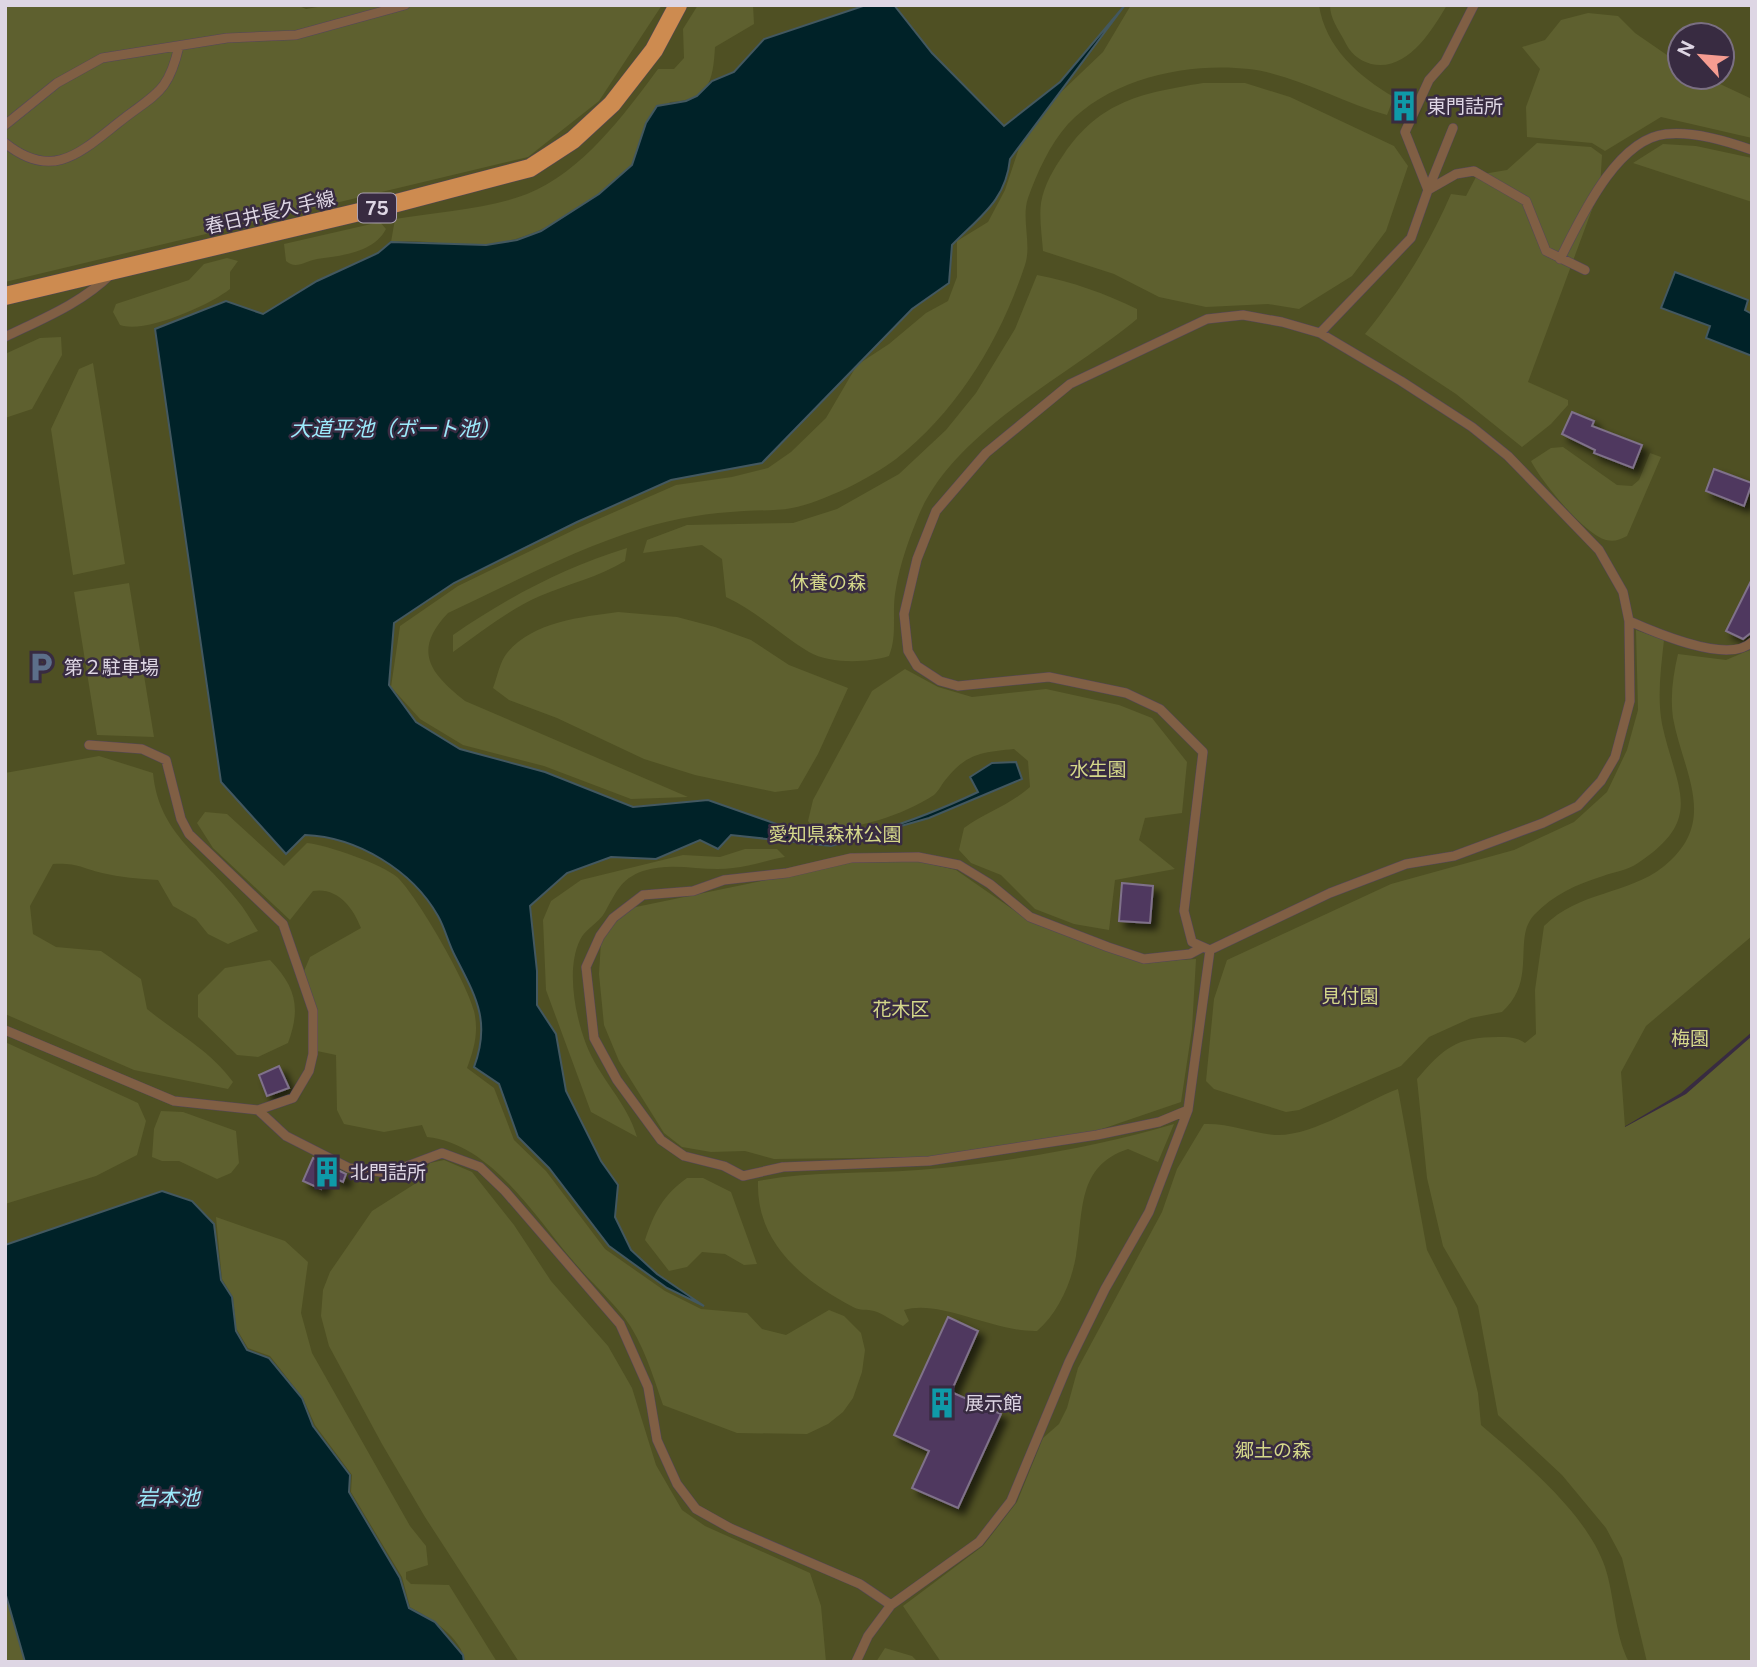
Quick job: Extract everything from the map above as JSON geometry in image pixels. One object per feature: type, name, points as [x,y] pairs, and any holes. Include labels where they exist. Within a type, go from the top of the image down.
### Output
[{"type":"main road","name":"春日井長久手線","points":[[5,296],[389,205],[530,168],[573,140],[612,104],[654,50],[678,5]]},
{"type":"lane","points":[[5,125],[57,83],[102,58],[227,38],[296,36],[405,5]]},
{"type":"lane","points":[[1428,190],[1405,132],[1429,80],[1445,62],[1474,5]]},
{"type":"lane","points":[[5,143],[30,159],[54,162],[76,156],[165,89],[180,46]]},
{"type":"lane","points":[[1320,333],[1411,238],[1453,128]]},
{"type":"lane","points":[[1560,259],[1590,201],[1610,171],[1654,137],[1666,134],[1703,138],[1752,149]]},
{"type":"lane","points":[[1428,190],[1456,174],[1474,171],[1526,201],[1546,251],[1585,271]]},
{"type":"lane","points":[[5,337],[85,295],[114,270]]},
{"type":"lane","points":[[1188,1110],[1159,1122],[1097,1135],[929,1161],[783,1167],[743,1176],[724,1166],[684,1156],[661,1140],[645,1120],[617,1080],[594,1038],[586,967],[600,936],[613,918],[643,895],[693,891],[724,880],[787,873],[851,858],[918,856],[959,865],[990,884],[1030,917],[1144,959],[1190,954],[1206,948],[1329,893],[1406,864],[1454,856],[1543,824],[1578,806],[1601,781],[1615,757],[1630,701],[1629,621],[1623,593],[1599,551],[1508,456],[1472,427],[1320,333],[1282,321],[1243,315],[1207,319],[1070,384],[986,453],[936,511],[917,559],[904,614],[908,651],[917,666],[940,681],[958,686],[1049,677],[1126,693],[1160,709],[1203,751],[1184,911],[1192,942],[1206,948]]},
{"type":"lane","points":[[1629,621],[1674,640],[1720,650],[1748,646],[1752,642]]},
{"type":"lane","points":[[5,1030],[174,1101],[258,1110],[293,1098],[309,1070],[313,1054],[313,1011],[283,924],[190,834],[181,818],[166,760],[142,749],[89,745]]},
{"type":"lane","points":[[856,1662],[868,1636],[891,1605],[979,1542],[1011,1501],[1069,1362],[1105,1289],[1149,1212],[1188,1110],[1206,948]]},
{"type":"lane","points":[[258,1110],[286,1136],[349,1168],[389,1173],[442,1153],[480,1167],[505,1191],[620,1324],[648,1387],[657,1440],[677,1483],[696,1509],[730,1528],[849,1578],[891,1605]]},
{"type":"green space","name":"愛知県森林公園","points":[[5,5],[1752,5],[1752,1032],[1681,1093],[1624,1127],[1752,1662],[5,1662]]},
{"type":"green space","points":[[5,5],[297,5],[306,9],[329,5],[662,5],[599,101],[528,157],[5,282]]},
{"type":"green space","points":[[698,5],[753,5],[754,24],[715,47],[713,70],[706,87],[693,97],[670,102],[631,166],[601,194],[563,219],[501,243],[471,245],[391,242],[395,219],[479,207],[512,199],[547,184],[566,172],[616,123],[658,69],[674,69],[684,58],[683,29]]},
{"type":"green space","points":[[1131,5],[1319,5],[1328,34],[1336,47],[1356,70],[1394,97],[1387,115],[1284,77],[1226,67],[1177,71],[1128,85],[1106,95],[1068,124],[1055,140],[1040,169],[1026,206],[1025,265],[990,346],[958,396],[939,419],[896,459],[846,488],[804,505],[780,510],[693,516],[618,536],[544,567],[448,613],[437,627],[428,650],[430,661],[443,681],[465,701],[688,797],[631,799],[544,766],[463,745],[420,719],[391,687],[400,626],[458,586],[578,528],[676,485],[732,477],[768,468],[791,452],[826,418],[857,365],[889,344],[926,313],[948,301],[957,277],[957,241],[988,222],[1005,190],[1021,142],[1038,114],[1103,52]]},
{"type":"green space","points":[[1330,5],[1447,5],[1416,48],[1396,62],[1384,65],[1366,62],[1352,52],[1335,23]]},
{"type":"green space","points":[[1588,13],[1618,16],[1635,33],[1666,54],[1666,91],[1735,91],[1752,99],[1752,138],[1661,117],[1605,151],[1592,143],[1527,137],[1526,107],[1540,69],[1522,47],[1545,40],[1561,20]]},
{"type":"green space","points":[[1203,83],[1245,83],[1290,97],[1394,146],[1408,166],[1386,231],[1352,276],[1299,309],[1268,304],[1206,307],[1159,297],[1114,274],[1043,251],[1040,215],[1042,196],[1053,171],[1078,136],[1108,110],[1125,102],[1161,91]]},
{"type":"green space","points":[[1537,143],[1591,147],[1602,155],[1600,188],[1528,382],[1568,400],[1568,405],[1551,424],[1522,447],[1456,394],[1365,334],[1413,267],[1451,194],[1466,196],[1477,175],[1507,170]]},
{"type":"green space","points":[[1663,144],[1696,146],[1752,158],[1752,202],[1633,163]]},
{"type":"green space","points":[[380,222],[386,229],[365,248],[297,265],[286,261],[284,244]]},
{"type":"green space","points":[[227,258],[238,261],[230,272],[230,289],[221,296],[161,322],[131,327],[120,325],[113,312],[116,304],[189,280],[204,264]]},
{"type":"green space","name":"休養の森","points":[[1037,275],[1076,285],[1125,303],[1137,309],[1137,319],[985,431],[935,486],[918,517],[900,570],[889,656],[849,661],[827,659],[809,652],[748,609],[726,597],[722,559],[702,545],[643,553],[647,540],[687,525],[793,523],[837,509],[899,474],[946,430],[976,393],[1015,329]]},
{"type":"green space","points":[[61,337],[62,355],[32,409],[5,418],[5,354],[40,338]]},
{"type":"green space","points":[[93,363],[125,564],[73,575],[51,429],[79,369]]},
{"type":"green space","points":[[1563,447],[1617,485],[1632,486],[1639,480],[1650,453],[1661,457],[1627,536],[1612,541],[1597,536],[1575,518],[1544,481],[1531,461],[1551,448]]},
{"type":"green space","points":[[627,548],[625,561],[605,572],[528,602],[453,652],[453,635],[494,608],[558,574]]},
{"type":"green space","points":[[129,583],[154,737],[97,735],[74,592]]},
{"type":"green space","points":[[618,612],[677,617],[715,627],[751,640],[789,665],[848,688],[818,754],[798,789],[775,792],[695,775],[644,759],[557,718],[509,700],[493,688],[505,656],[530,634],[558,623]]},
{"type":"green space","name":"見付園","points":[[1636,630],[1664,640],[1660,682],[1662,724],[1681,801],[1679,816],[1672,831],[1659,847],[1630,867],[1566,891],[1534,915],[1525,936],[1519,987],[1513,1000],[1502,1012],[1471,1018],[1429,1037],[1401,1066],[1299,1110],[1286,1112],[1214,1089],[1206,1081],[1214,999],[1227,960],[1391,884],[1514,850],[1574,822],[1607,792],[1627,750],[1638,710]]},
{"type":"green space","points":[[1752,649],[1752,936],[1646,1026],[1621,1072],[1625,1127],[1686,1094],[1752,1036],[1752,1662],[1647,1662],[1622,1558],[1606,1528],[1562,1475],[1498,1415],[1478,1306],[1443,1246],[1427,1178],[1417,1079],[1443,1052],[1461,1042],[1501,1037],[1515,1038],[1525,1043],[1536,1034],[1535,990],[1544,926],[1572,906],[1649,876],[1663,867],[1680,850],[1690,832],[1694,815],[1693,796],[1672,710],[1672,686],[1678,654],[1726,660]]},
{"type":"green space","name":"水生園","points":[[905,669],[938,687],[972,697],[1046,689],[1119,705],[1152,718],[1187,762],[1182,813],[1145,818],[1139,840],[1175,869],[1115,880],[1109,930],[1074,924],[1035,909],[1001,875],[971,863],[959,850],[964,828],[1030,787],[1028,761],[1014,749],[985,753],[969,759],[954,770],[934,795],[892,816],[845,828],[815,830],[808,821],[813,800],[872,691]]},
{"type":"green space","points":[[99,756],[153,773],[157,794],[173,829],[224,884],[258,931],[228,944],[208,934],[196,919],[173,906],[158,880],[116,876],[74,865],[53,864],[30,906],[33,934],[56,947],[101,951],[141,979],[147,1009],[214,1060],[233,1082],[228,1089],[134,1070],[5,1014],[5,773]]},
{"type":"green space","points":[[205,812],[227,814],[284,866],[307,843],[354,856],[397,877],[429,921],[470,998],[476,1033],[467,1068],[494,1088],[514,1140],[546,1171],[605,1249],[665,1291],[701,1309],[747,1313],[762,1329],[786,1335],[829,1310],[844,1316],[861,1333],[865,1350],[862,1372],[853,1398],[843,1412],[828,1424],[807,1434],[737,1433],[663,1405],[642,1348],[624,1317],[510,1185],[492,1168],[472,1153],[427,1137],[422,1125],[384,1132],[344,1124],[337,1110],[336,1055],[317,1051],[317,1013],[304,971],[310,957],[361,928],[358,920],[349,906],[337,895],[313,891],[290,920],[213,848],[197,823]]},
{"type":"green space","points":[[745,849],[777,849],[785,857],[733,868],[666,867],[635,874],[624,882],[602,916],[580,940],[573,964],[573,978],[582,1032],[598,1068],[627,1112],[637,1137],[591,1112],[546,990],[543,920],[551,901],[581,880],[683,855],[720,857]]},
{"type":"green space","name":"花木区","points":[[917,861],[956,870],[1028,920],[1143,962],[1196,959],[1192,1029],[1181,1102],[1096,1131],[929,1157],[774,1159],[745,1151],[711,1152],[682,1147],[664,1133],[619,1061],[604,1025],[599,974],[601,942],[614,922],[631,908],[853,862]]},
{"type":"green space","points":[[270,960],[286,979],[294,998],[294,1019],[288,1043],[258,1057],[237,1055],[198,1017],[198,995],[225,968]]},
{"type":"green space","points":[[5,1042],[138,1103],[146,1121],[137,1155],[96,1176],[5,1204]]},
{"type":"green space","name":"郷土の森","points":[[1398,1089],[1427,1250],[1457,1308],[1478,1393],[1481,1425],[1516,1455],[1569,1508],[1596,1547],[1605,1567],[1620,1640],[1629,1662],[941,1662],[903,1606],[983,1546],[1017,1502],[1043,1438],[1059,1424],[1067,1408],[1078,1368],[1162,1212],[1177,1169],[1204,1124],[1275,1135],[1289,1134],[1321,1125]]},
{"type":"green space","points":[[161,1111],[183,1112],[236,1131],[239,1163],[231,1173],[217,1179],[179,1161],[162,1161],[152,1157],[154,1129]]},
{"type":"green space","points":[[1174,1124],[1158,1162],[1128,1149],[1111,1157],[1099,1167],[1091,1179],[1082,1207],[1071,1277],[1057,1307],[1037,1331],[1003,1327],[950,1312],[918,1308],[904,1310],[909,1321],[903,1326],[878,1312],[856,1308],[816,1285],[786,1257],[765,1223],[759,1203],[758,1181],[981,1164],[1080,1147]]},
{"type":"green space","points":[[444,1160],[472,1172],[514,1225],[551,1281],[608,1346],[632,1388],[656,1465],[682,1510],[705,1526],[810,1573],[821,1606],[826,1662],[519,1662],[425,1517],[382,1444],[329,1346],[321,1316],[323,1290],[330,1272],[372,1211],[421,1180],[430,1163]]},
{"type":"green space","points":[[687,1178],[703,1178],[731,1192],[757,1264],[744,1265],[725,1254],[702,1252],[687,1267],[669,1271],[645,1240],[660,1205]]},
{"type":"green space","points":[[216,1217],[285,1241],[308,1262],[301,1313],[312,1353],[410,1526],[426,1546],[428,1565],[406,1572],[406,1579],[411,1584],[449,1585],[497,1662],[465,1662],[463,1653],[452,1637],[410,1607],[402,1577],[351,1492],[352,1475],[315,1425],[303,1398],[270,1356],[248,1348],[236,1328],[233,1297],[222,1279]]},
{"type":"green space","points":[[5,1594],[25,1662],[5,1662]]},
{"type":"green space","points":[[885,1648],[912,1656],[918,1662],[876,1662]]},
{"type":"water","name":"大道平池（ボート池）","points":[[866,5],[894,5],[932,53],[1004,126],[1060,82],[1125,5],[1010,159],[1003,186],[990,207],[952,245],[949,283],[912,309],[762,463],[671,480],[577,522],[454,583],[394,623],[389,685],[416,722],[460,749],[545,772],[633,807],[708,800],[788,828],[802,838],[823,841],[850,838],[910,820],[978,792],[970,777],[992,763],[1016,762],[1022,779],[929,818],[831,846],[731,835],[718,849],[700,840],[656,859],[611,857],[567,873],[530,906],[537,971],[537,1005],[556,1034],[566,1091],[601,1161],[618,1185],[615,1217],[631,1250],[657,1274],[704,1306],[667,1288],[609,1246],[549,1168],[518,1137],[499,1084],[474,1067],[481,1036],[481,1022],[475,997],[443,925],[414,884],[363,849],[325,837],[305,835],[286,854],[221,782],[155,329],[226,301],[263,314],[317,281],[378,253],[391,242],[486,245],[517,240],[541,231],[599,194],[632,165],[646,123],[657,106],[686,101],[697,96],[712,81],[734,72],[764,39]]},
{"type":"water","points":[[1675,272],[1748,300],[1745,310],[1752,314],[1752,356],[1706,338],[1710,326],[1661,308]]},
{"type":"water","name":"岩本池","points":[[162,1191],[192,1201],[214,1224],[221,1280],[232,1297],[236,1331],[247,1350],[269,1358],[302,1398],[313,1426],[350,1475],[349,1492],[400,1578],[409,1608],[435,1622],[463,1655],[464,1662],[25,1662],[5,1592],[5,1245]]},
{"type":"building","name":"東門詰所","points":[[1400,95],[1412,99],[1404,117],[1393,112]]},
{"type":"building","points":[[1572,412],[1594,421],[1592,426],[1642,445],[1633,468],[1594,453],[1595,450],[1562,434]]},
{"type":"building","points":[[1714,469],[1752,483],[1744,506],[1706,491]]},
{"type":"building","points":[[1752,579],[1752,632],[1743,639],[1726,631]]},
{"type":"building","points":[[1122,883],[1153,886],[1150,923],[1119,921]]},
{"type":"building","points":[[279,1066],[289,1088],[267,1096],[259,1075]]},
{"type":"building","name":"北門詰所","points":[[313,1158],[346,1174],[343,1182],[327,1175],[321,1189],[303,1181]]},
{"type":"building","name":"展示館","points":[[948,1317],[978,1331],[951,1392],[1001,1414],[958,1508],[912,1488],[929,1451],[894,1435]]},
{"type":"place","name":"東門詰所","points":[[1404,106]]},
{"type":"place","name":"第２駐車場","points":[[41,667]]},
{"type":"place","name":"北門詰所","points":[[327,1172]]},
{"type":"place","name":"展示館","points":[[942,1403]]},
{"type":"park label","name":"梅園","points":[[1690,1038]]}]
